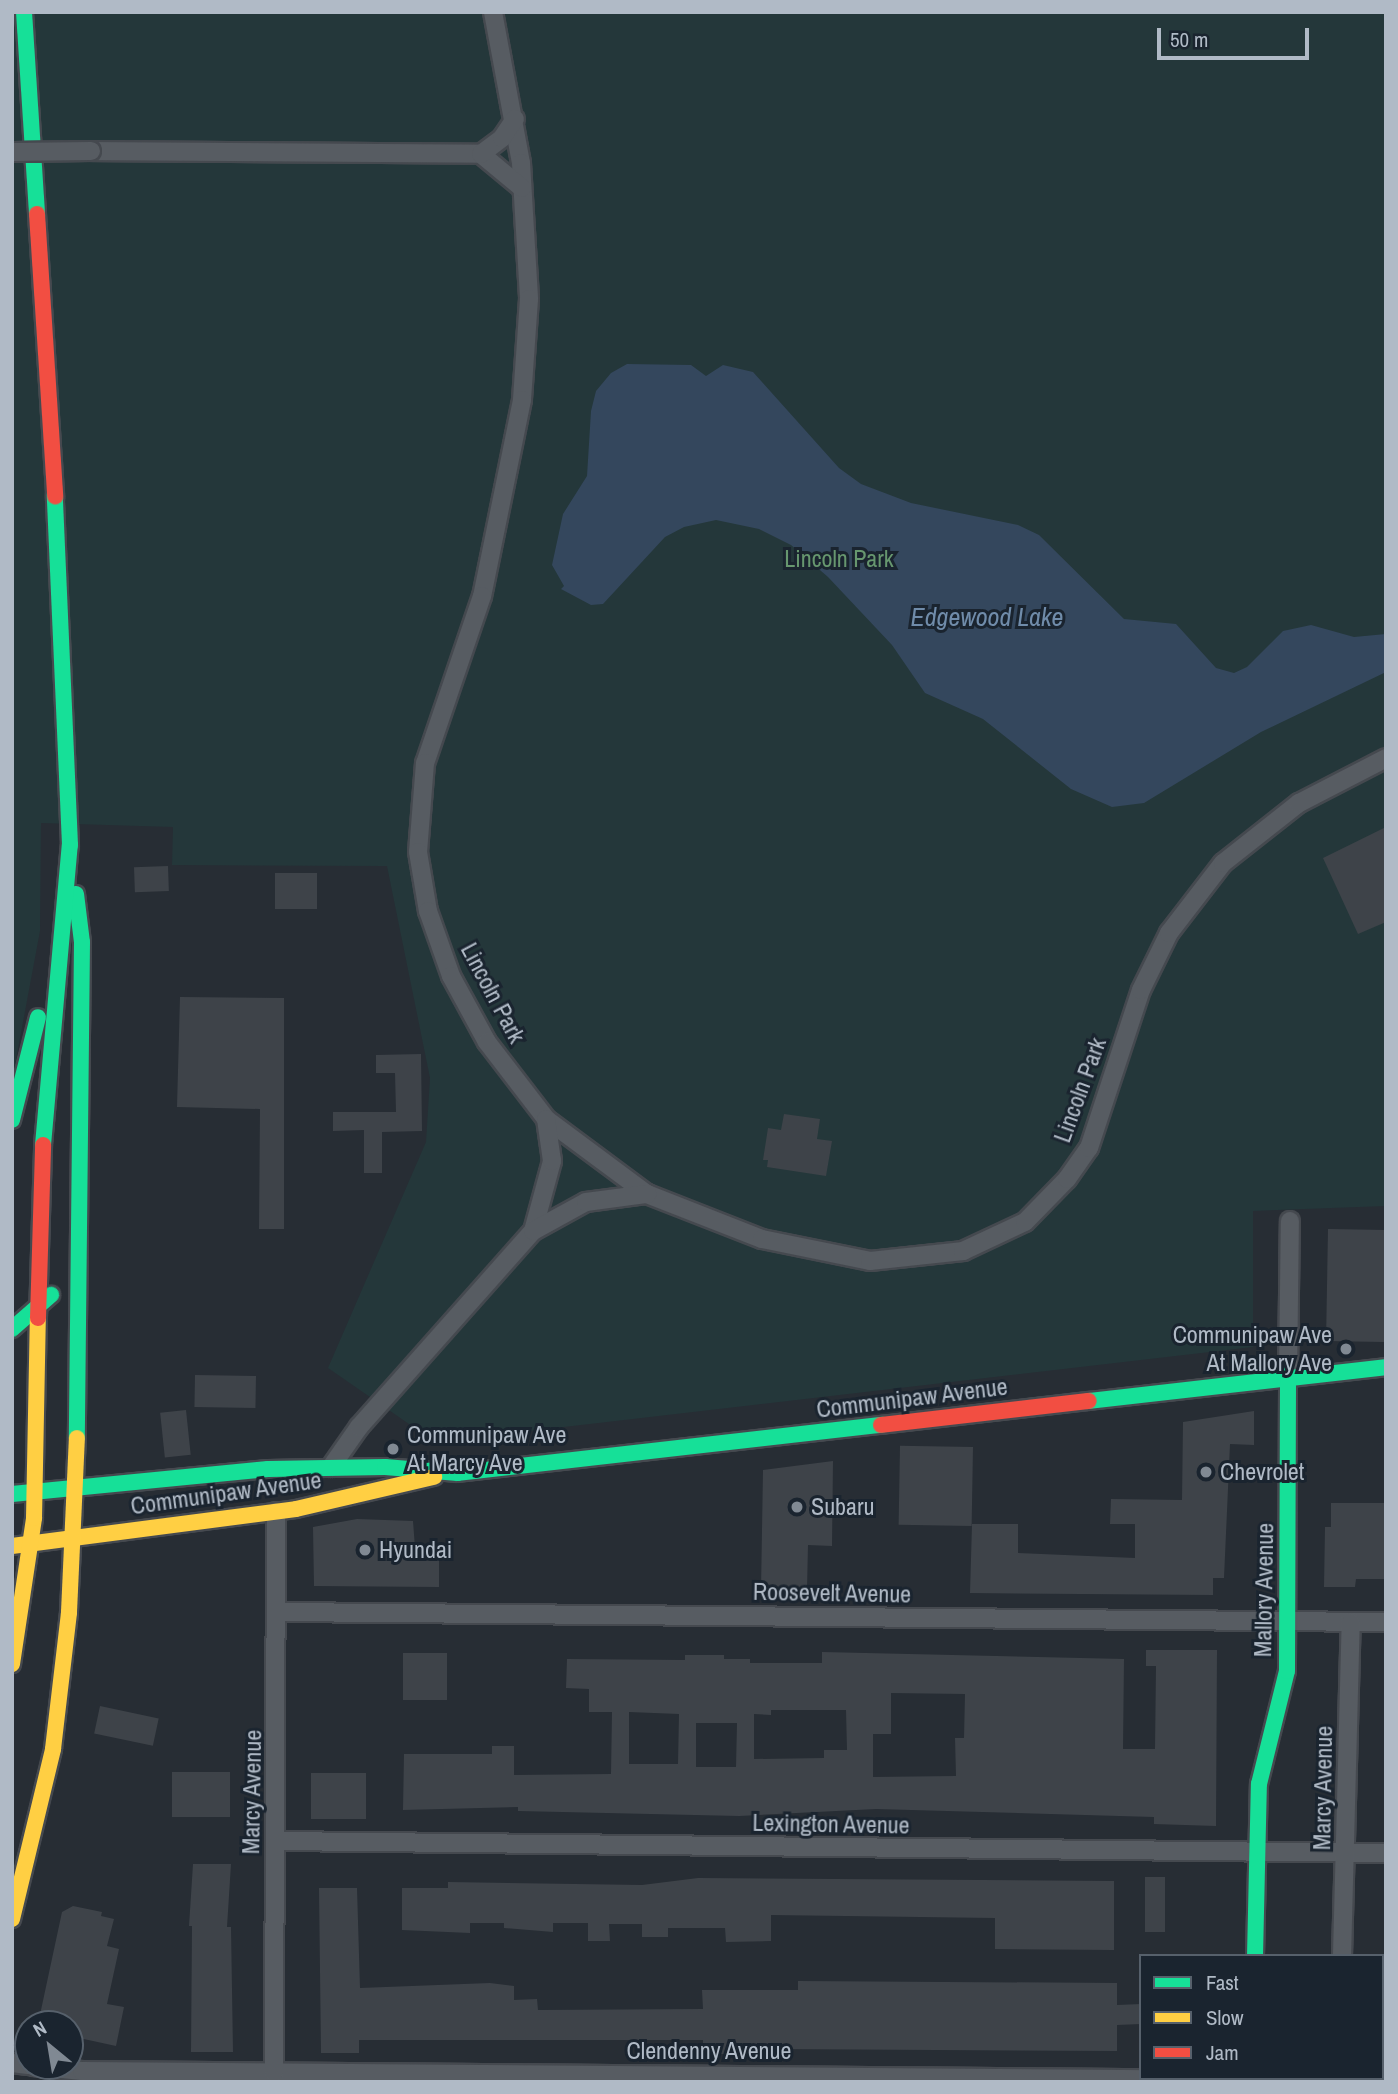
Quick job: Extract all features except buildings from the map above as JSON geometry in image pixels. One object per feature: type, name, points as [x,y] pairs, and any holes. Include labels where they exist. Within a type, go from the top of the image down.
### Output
[{"type":"main road","points":[[12,1919],[59,1714],[73,1536],[82,942],[70,845],[65,642],[24,12]]},
{"type":"main road","points":[[12,1664],[32,1543],[42,1304],[42,1161],[59,941],[70,845]]},
{"type":"main road","points":[[12,1121],[59,941]]},
{"type":"main road","points":[[12,1329],[78,1271]]},
{"type":"main road","name":"Communipaw Avenue","points":[[12,1546],[73,1536],[276,1512],[386,1491],[443,1474],[1288,1376],[1386,1367]]},
{"type":"main road","name":"Mallory Avenue","points":[[1255,1954],[1259,1784],[1287,1671],[1288,1376]]},
{"type":"main road","name":"Communipaw Avenue","points":[[12,1494],[258,1469],[331,1467],[443,1474]]},
{"type":"street","name":"Lincoln Park","points":[[493,12],[515,119],[522,188],[529,299],[522,400],[482,596],[425,763],[418,852],[428,911],[451,976],[487,1042],[545,1119],[647,1194],[762,1239],[870,1261],[963,1251],[1025,1222],[1067,1179],[1089,1148],[1141,990],[1169,933],[1223,863],[1294,807],[1386,758]]},
{"type":"street","points":[[12,152],[481,154],[502,138],[515,119]]},
{"type":"street","points":[[481,154],[522,188]]},
{"type":"street","name":"Lincoln Park","points":[[533,1231],[552,1161],[545,1119]]},
{"type":"street","name":"Lincoln Park","points":[[331,1467],[359,1427],[533,1231],[586,1202],[647,1194]]},
{"type":"street","name":"Mallory Avenue","points":[[1288,1376],[1290,1221]]},
{"type":"street","name":"Marcy Avenue","points":[[274,2073],[278,1612],[276,1512]]},
{"type":"street","name":"Roosevelt Avenue","points":[[278,1612],[1386,1622]]},
{"type":"street","name":"Marcy Avenue","points":[[1342,1954],[1351,1622]]},
{"type":"street","name":"Lexington Avenue","points":[[275,1841],[1256,1854],[1386,1853]]},
{"type":"street","name":"Clendenny Avenue","points":[[84,2076],[274,2073],[511,2078],[1386,2081]]},
{"type":"green space","name":"Lincoln Park","points":[[12,12],[1386,12],[1386,1206],[1253,1211],[1253,1347],[435,1442],[328,1368],[426,1142],[430,1078],[387,866],[172,865],[173,827],[41,823],[40,931],[12,1081]]},
{"type":"water","name":"Edgewood Lake","points":[[627,364],[691,365],[706,376],[723,365],[753,372],[839,468],[861,484],[911,503],[1018,525],[1039,535],[1124,619],[1176,624],[1216,668],[1234,673],[1247,667],[1283,631],[1311,625],[1354,637],[1386,634],[1386,672],[1261,732],[1144,803],[1112,807],[1071,789],[983,719],[925,693],[892,645],[828,577],[791,545],[759,529],[716,520],[684,527],[665,537],[603,604],[591,605],[561,589],[564,586],[552,565],[563,514],[587,476],[591,411],[596,391],[611,373]]},
{"type":"traffic: fast","points":[[24,12],[37,214]]},
{"type":"traffic: fast","points":[[43,1145],[70,845],[55,496]]},
{"type":"traffic: fast","points":[[76,894],[82,942],[77,1438]]},
{"type":"traffic: fast","points":[[12,1120],[38,1017]]},
{"type":"traffic: fast","points":[[12,1329],[51,1295]]},
{"type":"traffic: fast","points":[[1089,1401],[1386,1367]]},
{"type":"traffic: fast","points":[[1255,1954],[1259,1784],[1287,1671],[1288,1375]]},
{"type":"traffic: fast","points":[[12,1494],[268,1469],[385,1467],[458,1473],[881,1425]]},
{"type":"traffic: slow","points":[[12,1664],[34,1518],[38,1318]]},
{"type":"traffic: slow","points":[[12,1919],[53,1749],[69,1612],[77,1438]]},
{"type":"traffic: slow","points":[[12,1546],[296,1509],[434,1477]]},
{"type":"traffic: jam","points":[[37,214],[55,496]]},
{"type":"traffic: jam","points":[[38,1318],[43,1145]]},
{"type":"traffic: jam","points":[[881,1425],[1089,1401]]},
{"type":"place","name":"Communipaw Ave At Mallory Ave","points":[[1346,1349]]},
{"type":"place","name":"Communipaw Ave At Marcy Ave","points":[[393,1449]]},
{"type":"place","name":"Chevrolet","points":[[1206,1472]]},
{"type":"place","name":"Subaru","points":[[797,1507]]},
{"type":"place","name":"Hyundai","points":[[365,1550]]}]
